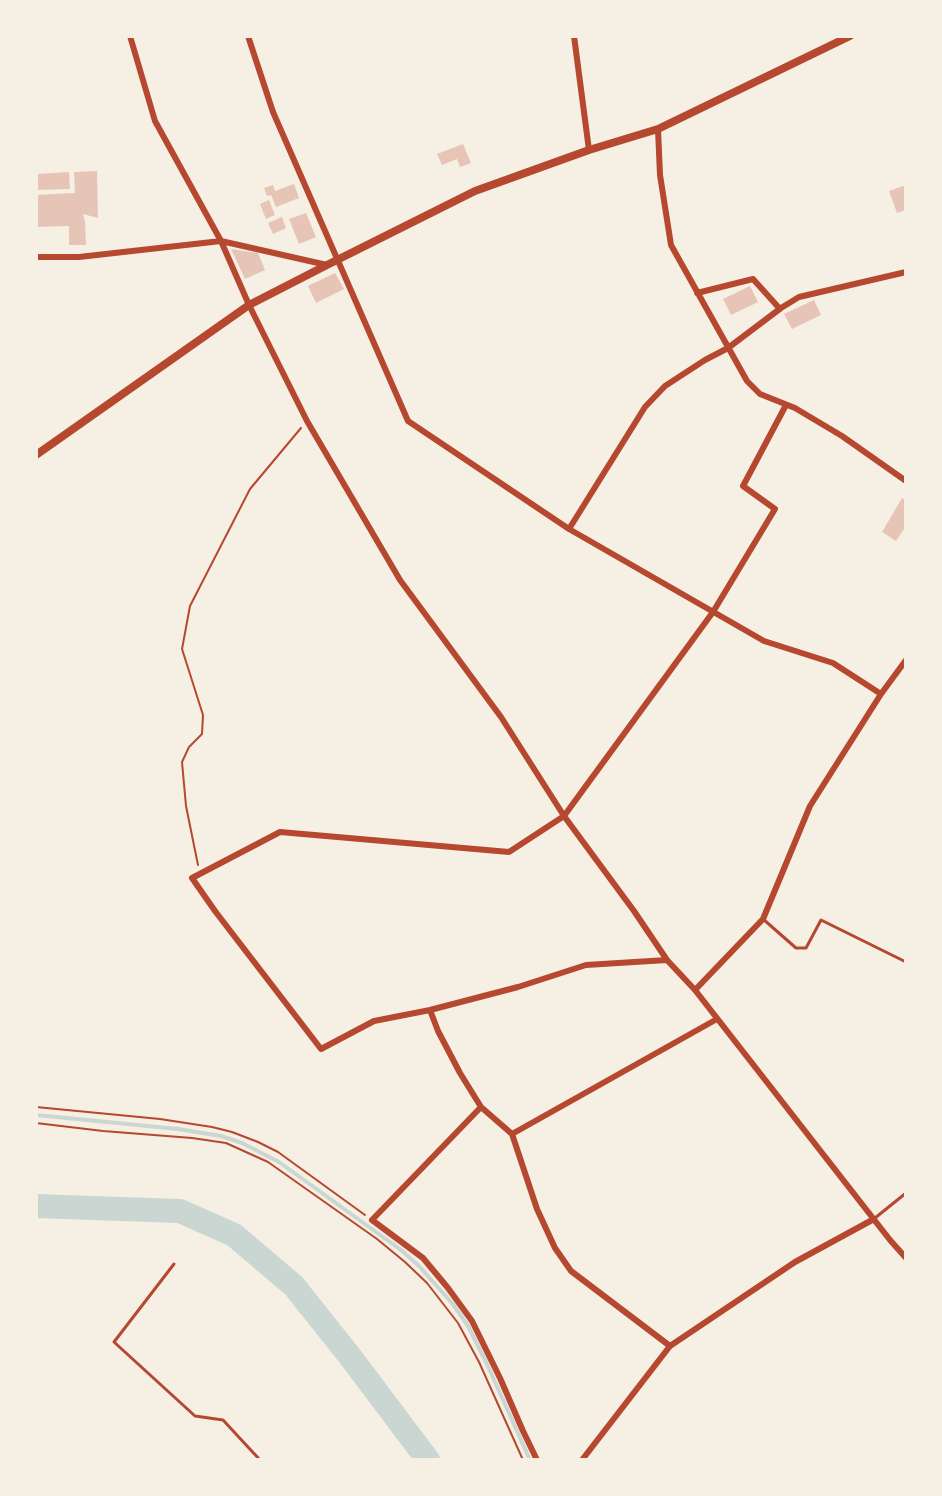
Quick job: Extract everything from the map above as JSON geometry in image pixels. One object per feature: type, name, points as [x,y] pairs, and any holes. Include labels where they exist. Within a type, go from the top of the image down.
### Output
[{"type":"street","points":[[130,36],[155,121],[221,241],[249,305],[307,421],[400,580],[501,717],[564,816],[667,960],[695,990],[906,1258]]},
{"type":"street","points":[[248,36],[273,112],[408,421],[569,529],[764,641],[833,663],[881,694]]},
{"type":"street","points":[[574,36],[589,150]]},
{"type":"street","points":[[36,455],[249,305],[475,191],[589,150],[658,129],[850,36]]},
{"type":"street","points":[[658,129],[660,175],[670,244],[747,381],[759,394],[795,408],[842,436],[906,481]]},
{"type":"street","points":[[36,257],[79,257],[221,241],[327,265]]},
{"type":"street","points":[[569,529],[645,407],[665,386],[728,348],[800,297],[906,272]]},
{"type":"street","points":[[698,293],[753,279],[780,309]]},
{"type":"street","points":[[667,960],[586,965],[518,987],[430,1010],[374,1021],[321,1049],[192,878],[280,832],[509,852],[564,816],[713,612],[774,509],[743,486],[786,405]]},
{"type":"street","points":[[695,990],[763,919],[810,806],[881,694],[906,660]]},
{"type":"street","points":[[899,670],[906,676]]},
{"type":"street","points":[[430,1010],[460,1073],[481,1107],[512,1134],[537,1209],[555,1248],[571,1271],[670,1346]]},
{"type":"street","points":[[512,1134],[717,1019]]},
{"type":"street","points":[[481,1107],[372,1220],[423,1258],[472,1321],[537,1460]]},
{"type":"street","points":[[582,1460],[670,1346],[795,1262],[874,1219]]},
{"type":"lane","points":[[763,919],[796,948],[806,948],[821,920],[906,962]]},
{"type":"lane","points":[[874,1219],[906,1193]]},
{"type":"lane","points":[[174,1264],[114,1342],[195,1416],[223,1420],[260,1460]]},
{"type":"path","points":[[200,874],[186,806],[182,762],[189,747],[202,734],[203,716],[182,649],[190,606],[250,489],[307,421]]},
{"type":"path","points":[[36,1107],[160,1119],[232,1132],[278,1152],[372,1220]]},
{"type":"path","points":[[36,1123],[226,1143],[277,1169],[377,1239],[405,1262],[435,1292],[458,1323],[479,1362],[523,1460]]},
{"type":"building","points":[[463,144],[471,163],[460,167],[457,159],[442,165],[437,154]]},
{"type":"building","points":[[97,171],[98,218],[83,214],[86,245],[69,245],[69,226],[36,227],[36,195],[75,193],[74,172]]},
{"type":"building","points":[[69,172],[70,189],[36,190],[36,174]]},
{"type":"building","points":[[294,184],[299,198],[276,207],[271,195],[267,196],[264,188],[273,185],[275,191]]},
{"type":"building","points":[[906,185],[906,210],[897,213],[889,191]]},
{"type":"building","points":[[269,200],[275,215],[266,219],[260,204]]},
{"type":"building","points":[[306,213],[316,237],[299,244],[289,219]]},
{"type":"building","points":[[282,217],[286,228],[273,234],[268,223]]},
{"type":"building","points":[[231,249],[258,253],[265,270],[245,279]]},
{"type":"building","points":[[335,273],[344,289],[316,303],[308,286]]},
{"type":"building","points":[[750,286],[758,302],[731,315],[723,299]]},
{"type":"building","points":[[814,300],[821,315],[792,329],[784,314]]},
{"type":"building","points":[[902,498],[906,501],[906,526],[896,541],[882,532]]},
{"type":"waterway","points":[[36,1115],[178,1129],[221,1136],[242,1143],[279,1162],[401,1250],[419,1266],[452,1303],[468,1326],[486,1362],[530,1460]]},
{"type":"waterway","points":[[36,1206],[180,1211],[234,1235],[294,1286],[428,1460]]}]
